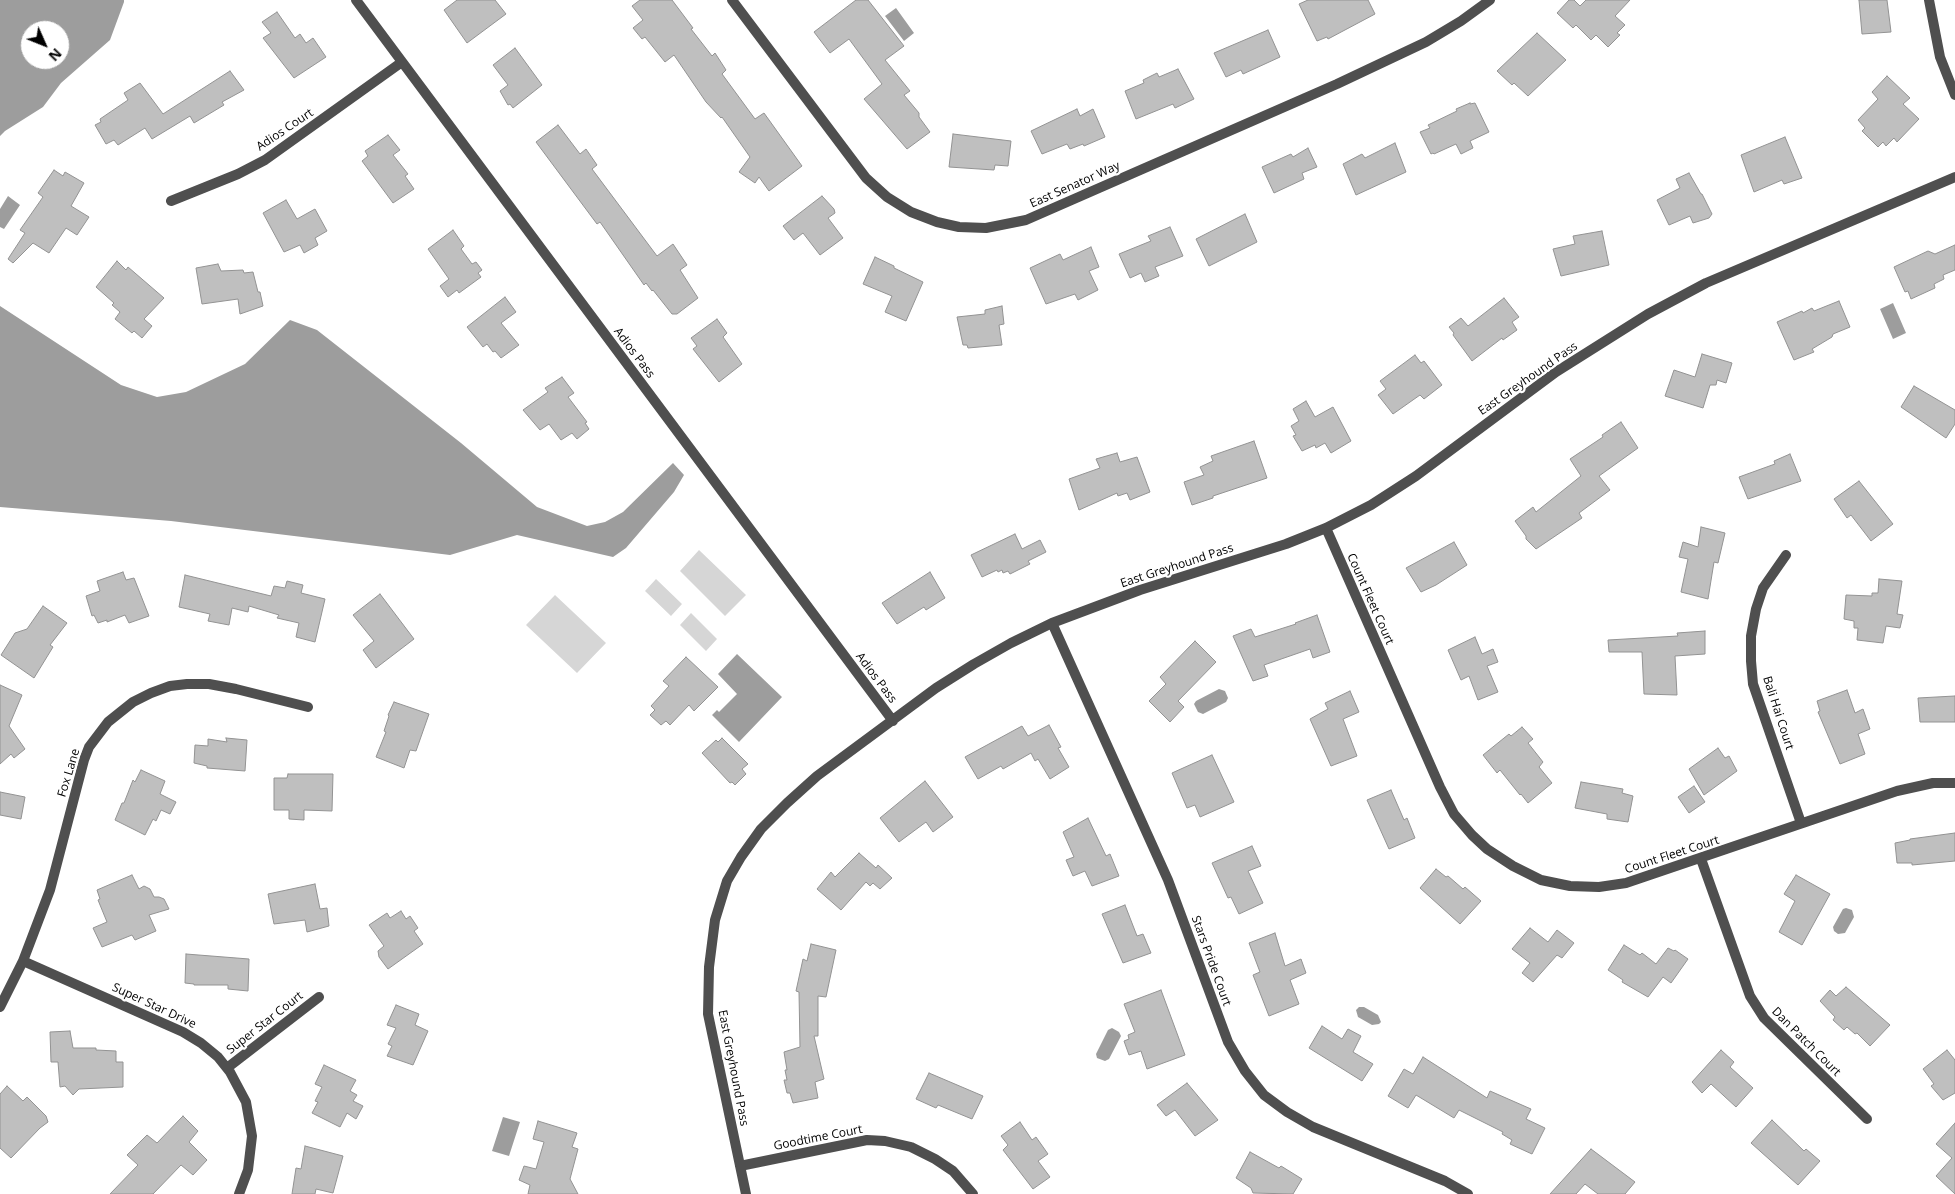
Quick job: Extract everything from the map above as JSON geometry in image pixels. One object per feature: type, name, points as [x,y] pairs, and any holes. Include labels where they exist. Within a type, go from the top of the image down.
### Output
[{"type":"street","name":"Adios Pass","points":[[356,0],[893,721]]},
{"type":"street","name":"East Senator Way","points":[[732,0],[866,178],[887,197],[911,212],[938,222],[959,227],[986,228],[1026,220],[1337,84],[1426,42],[1461,21],[1490,0]]},
{"type":"street","points":[[1930,0],[1940,57],[1955,95]]},
{"type":"street","name":"Adios Court","points":[[172,201],[238,174],[264,160],[402,62]]},
{"type":"street","name":"East Greyhound Pass","points":[[746,1194],[708,1014],[709,967],[715,920],[727,881],[761,829],[786,802],[817,776],[936,688],[1011,643],[1052,623],[1140,590],[1286,544],[1326,528],[1371,505],[1416,476],[1556,372],[1648,314],[1706,283],[1955,176]]},
{"type":"street","name":"Count Fleet Court","points":[[1326,528],[1440,787],[1454,814],[1472,836],[1488,849],[1541,880],[1570,886],[1599,887],[1626,884],[1897,791],[1933,783],[1955,782]]},
{"type":"street","name":"Bali Hai Court","points":[[1786,555],[1763,588],[1756,609],[1751,636],[1750,661],[1754,684],[1801,823]]},
{"type":"street","name":"Stars Pride Court","points":[[1052,623],[1168,880],[1228,1042],[1245,1071],[1264,1095],[1287,1112],[1313,1127],[1445,1181],[1468,1194]]},
{"type":"street","name":"Fox Lane","points":[[0,1007],[23,961],[50,890],[84,760],[89,747],[108,722],[120,711],[151,693],[170,686],[188,684],[209,684],[308,707]]},
{"type":"street","name":"Dan Patch Court","points":[[1701,859],[1750,996],[1764,1018],[1867,1119]]},
{"type":"street","name":"Super Star Drive","points":[[23,961],[183,1032],[201,1042],[218,1056],[246,1102],[252,1136],[248,1170],[240,1194]]},
{"type":"street","name":"Super Star Court","points":[[227,1068],[319,997]]},
{"type":"street","name":"Goodtime Court","points":[[740,1166],[867,1140],[885,1140],[911,1147],[935,1159],[953,1171],[973,1194]]},
{"type":"shaded area","points":[[0,0],[124,0],[110,40],[61,83],[43,107],[0,136]]},
{"type":"shaded area","points":[[896,8],[914,33],[904,41],[885,16]]},
{"type":"shaded area","points":[[8,196],[20,205],[4,229],[0,227],[0,209]]},
{"type":"shaded area","points":[[1893,303],[1906,333],[1893,339],[1880,309]]},
{"type":"shaded area","points":[[0,306],[121,385],[157,397],[186,392],[245,364],[290,320],[317,330],[461,443],[537,507],[587,526],[605,522],[623,512],[673,463],[684,475],[674,492],[626,548],[613,557],[517,535],[450,555],[171,521],[0,507]]},
{"type":"shaded area","points":[[699,550],[746,595],[725,616],[680,571]]},
{"type":"shaded area","points":[[656,579],[682,604],[671,616],[645,591]]},
{"type":"shaded area","points":[[555,595],[606,643],[577,673],[526,625]]},
{"type":"shaded area","points":[[691,613],[717,639],[706,651],[680,625]]},
{"type":"shaded area","points":[[737,654],[782,697],[739,742],[712,715],[717,710],[719,712],[737,694],[718,674]]},
{"type":"shaded area","points":[[1219,689],[1225,691],[1228,698],[1226,702],[1203,714],[1198,712],[1194,704],[1196,701]]},
{"type":"shaded area","points":[[1843,909],[1852,910],[1854,917],[1845,933],[1838,934],[1834,931],[1833,927]]},
{"type":"shaded area","points":[[1359,1007],[1364,1007],[1378,1015],[1381,1022],[1372,1025],[1358,1017],[1356,1010]]},
{"type":"shaded area","points":[[1112,1028],[1119,1032],[1121,1036],[1109,1059],[1105,1061],[1097,1058],[1096,1054],[1108,1030]]},
{"type":"shaded area","points":[[503,1117],[520,1122],[509,1156],[492,1151]]},
{"type":"building","points":[[457,0],[495,0],[506,14],[467,43],[444,10]]},
{"type":"building","points":[[640,0],[672,0],[712,56],[715,53],[726,70],[722,74],[755,119],[764,113],[802,166],[769,191],[759,177],[755,183],[739,172],[750,157],[722,117],[706,102],[674,55],[665,62],[645,37],[642,39],[633,28],[643,20],[632,6]]},
{"type":"building","points":[[856,0],[868,0],[904,46],[885,60],[910,91],[904,95],[919,113],[919,117],[930,132],[907,149],[864,99],[882,84],[849,39],[830,53],[814,32]]},
{"type":"building","points":[[1308,0],[1368,0],[1375,14],[1328,39],[1327,37],[1317,41],[1299,4]]},
{"type":"building","points":[[1569,0],[1574,0],[1580,6],[1586,0],[1630,0],[1615,16],[1625,25],[1617,33],[1620,35],[1608,47],[1596,35],[1591,40],[1576,25],[1573,28],[1557,13]]},
{"type":"building","points":[[1859,0],[1887,0],[1891,32],[1862,34]]},
{"type":"building","points":[[277,12],[295,38],[300,34],[306,43],[313,38],[326,57],[294,78],[263,38],[271,33],[262,22]]},
{"type":"building","points":[[1268,30],[1280,57],[1243,74],[1241,70],[1226,77],[1214,53]]},
{"type":"building","points":[[1537,33],[1566,60],[1528,96],[1497,71]]},
{"type":"building","points":[[515,48],[542,85],[513,108],[510,104],[508,105],[500,91],[508,85],[493,65]]},
{"type":"building","points":[[1178,69],[1194,99],[1175,108],[1173,104],[1136,119],[1125,91],[1144,83],[1143,80],[1157,73],[1159,77]]},
{"type":"building","points":[[230,71],[244,90],[222,102],[224,105],[194,123],[190,116],[152,139],[145,128],[118,145],[114,140],[106,144],[95,125],[101,122],[100,119],[128,100],[124,93],[140,83],[163,114]]},
{"type":"building","points":[[1887,76],[1910,98],[1903,104],[1919,119],[1897,142],[1894,138],[1886,146],[1883,142],[1878,147],[1862,131],[1865,128],[1858,120],[1878,99],[1872,92]]},
{"type":"building","points":[[1470,103],[1475,103],[1489,132],[1470,141],[1473,148],[1461,154],[1456,144],[1431,154],[1420,132],[1430,128],[1428,125]]},
{"type":"building","points":[[1077,109],[1080,116],[1093,109],[1105,137],[1084,146],[1083,144],[1070,149],[1067,144],[1042,154],[1031,131]]},
{"type":"building","points":[[558,125],[580,154],[586,149],[597,165],[592,169],[657,256],[673,244],[687,265],[680,270],[698,298],[677,314],[672,314],[653,290],[646,283],[644,285],[600,222],[597,224],[536,142]]},
{"type":"building","points":[[953,134],[1011,141],[1008,166],[995,165],[994,170],[949,167]]},
{"type":"building","points":[[388,135],[400,150],[393,155],[408,174],[405,176],[414,189],[393,203],[362,161],[368,156],[365,151]]},
{"type":"building","points":[[1785,137],[1802,178],[1784,184],[1782,180],[1754,192],[1741,155]]},
{"type":"building","points":[[1395,143],[1406,172],[1356,195],[1343,164],[1362,154],[1365,158]]},
{"type":"building","points":[[1308,148],[1317,167],[1302,173],[1304,179],[1274,193],[1262,167],[1291,154],[1293,157]]},
{"type":"building","points":[[54,170],[63,176],[65,172],[84,183],[71,206],[89,217],[77,235],[66,228],[49,253],[33,243],[13,263],[8,259],[25,233],[20,230],[43,197],[38,193]]},
{"type":"building","points":[[1689,173],[1712,214],[1709,218],[1693,223],[1690,216],[1669,225],[1657,200],[1680,188],[1676,179]]},
{"type":"building","points":[[822,196],[834,209],[835,213],[828,218],[843,238],[820,255],[803,233],[794,240],[783,226]]},
{"type":"building","points":[[286,200],[297,219],[315,209],[327,231],[315,238],[318,245],[304,253],[300,245],[284,252],[263,213]]},
{"type":"building","points":[[1245,214],[1257,242],[1209,266],[1196,239]]},
{"type":"building","points":[[1170,227],[1183,256],[1155,267],[1159,276],[1145,282],[1141,273],[1130,278],[1119,254],[1151,241],[1148,236]]},
{"type":"building","points":[[453,230],[464,246],[461,249],[472,264],[476,262],[482,270],[478,273],[481,277],[459,293],[457,290],[448,297],[440,286],[449,279],[428,249]]},
{"type":"building","points":[[1602,231],[1609,265],[1561,276],[1553,249],[1575,244],[1573,236]]},
{"type":"building","points":[[1955,245],[1955,270],[1943,275],[1944,279],[1934,284],[1935,288],[1911,299],[1908,291],[1905,292],[1894,267],[1928,251],[1935,254]]},
{"type":"building","points":[[1091,247],[1099,267],[1089,271],[1098,290],[1078,300],[1075,294],[1046,304],[1030,268],[1060,254],[1063,260]]},
{"type":"building","points":[[875,257],[923,282],[906,321],[885,312],[892,296],[863,284]]},
{"type":"building","points":[[117,261],[126,270],[128,267],[164,298],[144,319],[152,326],[142,338],[134,331],[132,333],[115,319],[120,312],[112,305],[114,303],[96,287]]},
{"type":"building","points":[[218,264],[221,271],[243,270],[244,273],[253,272],[263,306],[240,314],[238,299],[202,304],[196,268]]},
{"type":"building","points":[[505,297],[516,312],[501,323],[519,345],[501,358],[487,344],[483,347],[467,327]]},
{"type":"building","points":[[1504,298],[1519,317],[1512,322],[1517,330],[1503,340],[1502,338],[1472,361],[1449,327],[1461,318],[1468,326]]},
{"type":"building","points":[[1839,301],[1850,327],[1833,334],[1832,337],[1812,349],[1814,352],[1794,360],[1777,322],[1802,311],[1803,313],[1812,308],[1814,311]]},
{"type":"building","points":[[1002,306],[1004,324],[999,325],[1002,345],[968,348],[967,345],[963,345],[957,317],[985,314],[985,310]]},
{"type":"building","points":[[717,319],[727,333],[723,337],[742,364],[719,382],[693,349],[697,346],[691,338]]},
{"type":"building","points":[[1702,354],[1732,363],[1726,383],[1717,380],[1716,385],[1710,385],[1703,408],[1665,396],[1674,370],[1695,377]]},
{"type":"building","points":[[1415,355],[1421,363],[1424,361],[1442,385],[1424,399],[1420,395],[1393,414],[1378,395],[1386,389],[1380,381]]},
{"type":"building","points":[[562,377],[574,393],[568,397],[587,422],[585,423],[589,429],[577,439],[572,433],[561,440],[549,424],[540,430],[523,410],[548,392],[545,388]]},
{"type":"building","points":[[1914,386],[1955,410],[1955,424],[1946,438],[1901,407]]},
{"type":"building","points":[[1306,401],[1315,417],[1333,407],[1351,441],[1331,453],[1325,443],[1316,448],[1315,445],[1302,451],[1293,436],[1296,435],[1291,426],[1299,421],[1293,409]]},
{"type":"building","points":[[1621,422],[1638,448],[1599,476],[1610,490],[1579,513],[1582,518],[1536,549],[1526,539],[1526,536],[1515,521],[1533,507],[1536,512],[1581,476],[1570,459],[1603,437],[1602,435]]},
{"type":"building","points":[[1254,441],[1267,478],[1192,505],[1184,482],[1204,475],[1200,467],[1213,461],[1211,456]]},
{"type":"building","points":[[1117,453],[1120,462],[1137,457],[1150,492],[1130,500],[1127,493],[1118,496],[1117,493],[1079,510],[1069,479],[1100,468],[1096,459]]},
{"type":"building","points":[[1790,454],[1801,481],[1748,499],[1739,477],[1775,464],[1774,461]]},
{"type":"building","points":[[1859,481],[1893,524],[1871,541],[1851,515],[1847,518],[1834,499]]},
{"type":"building","points":[[1701,527],[1725,533],[1718,563],[1714,562],[1708,599],[1681,592],[1688,559],[1679,557],[1683,542],[1698,547]]},
{"type":"building","points":[[1015,534],[1022,549],[1040,540],[1046,552],[1028,561],[1030,564],[1010,574],[1008,571],[1003,573],[1002,570],[998,572],[997,570],[982,577],[971,555]]},
{"type":"building","points":[[1454,542],[1467,565],[1436,585],[1421,592],[1406,568]]},
{"type":"building","points":[[123,572],[126,580],[134,578],[149,616],[129,623],[125,615],[107,622],[107,620],[98,623],[94,615],[92,616],[86,596],[100,591],[97,581]]},
{"type":"building","points":[[930,572],[945,598],[926,610],[924,607],[897,624],[882,603]]},
{"type":"building","points":[[185,575],[271,596],[274,586],[285,588],[287,581],[303,585],[301,593],[325,599],[315,642],[296,637],[299,623],[277,618],[279,615],[249,606],[248,612],[232,608],[229,625],[208,621],[210,614],[179,607]]},
{"type":"building","points":[[1879,579],[1902,581],[1897,614],[1903,615],[1900,628],[1886,626],[1883,643],[1857,640],[1858,628],[1854,628],[1854,621],[1844,619],[1846,595],[1872,596],[1872,593],[1878,593]]},
{"type":"building","points":[[380,594],[414,639],[376,668],[363,650],[374,641],[353,615]]},
{"type":"building","points":[[43,606],[67,623],[50,645],[53,647],[34,678],[1,655],[15,633],[27,629]]},
{"type":"building","points":[[1317,615],[1330,652],[1313,658],[1310,649],[1264,665],[1268,676],[1253,681],[1233,636],[1251,629],[1255,637]]},
{"type":"building","points":[[1705,631],[1705,654],[1675,656],[1677,695],[1644,694],[1642,652],[1609,652],[1608,640],[1678,636],[1677,633]]},
{"type":"building","points":[[1475,637],[1482,654],[1493,649],[1498,662],[1487,666],[1498,692],[1478,700],[1469,676],[1461,680],[1448,650]]},
{"type":"building","points":[[1195,641],[1216,662],[1178,701],[1184,707],[1170,722],[1149,701],[1166,684],[1160,677]]},
{"type":"building","points":[[686,657],[718,687],[694,711],[689,705],[670,725],[666,721],[661,725],[650,715],[655,710],[651,706],[669,686],[663,681]]},
{"type":"building","points":[[0,685],[22,695],[9,726],[25,749],[14,758],[11,754],[0,764]]},
{"type":"building","points":[[1847,690],[1855,713],[1863,709],[1870,729],[1858,734],[1865,754],[1840,764],[1818,712],[1820,711],[1817,701]]},
{"type":"building","points":[[1350,691],[1359,712],[1343,719],[1357,756],[1331,766],[1310,719],[1328,709],[1325,703]]},
{"type":"building","points":[[1955,696],[1955,722],[1920,722],[1918,698]]},
{"type":"building","points":[[394,702],[429,714],[416,751],[410,750],[404,768],[376,757],[386,732],[384,731],[388,715]]},
{"type":"building","points":[[1049,725],[1061,747],[1058,748],[1069,767],[1050,779],[1038,759],[1035,761],[1031,753],[1003,769],[1001,766],[978,779],[965,757],[1022,726],[1028,736]]},
{"type":"building","points":[[1522,727],[1533,739],[1528,743],[1543,762],[1539,767],[1552,783],[1528,803],[1500,770],[1497,773],[1483,755],[1509,734],[1511,736]]},
{"type":"building","points":[[226,738],[247,740],[245,771],[207,768],[207,766],[194,763],[195,745],[208,746],[208,739],[227,742]]},
{"type":"building","points":[[722,738],[748,764],[742,769],[746,774],[735,785],[732,782],[730,783],[702,753],[716,740],[718,742]]},
{"type":"building","points":[[1718,748],[1725,758],[1729,756],[1737,771],[1704,795],[1689,769]]},
{"type":"building","points":[[1212,755],[1234,802],[1200,817],[1195,805],[1187,808],[1172,773]]},
{"type":"building","points":[[141,770],[165,781],[160,794],[176,802],[170,814],[161,810],[156,821],[153,819],[145,835],[115,820],[133,780],[135,782]]},
{"type":"building","points":[[288,774],[333,774],[332,811],[304,810],[304,820],[289,819],[289,810],[274,810],[274,778],[287,778]]},
{"type":"building","points":[[925,781],[953,817],[933,832],[926,822],[899,842],[880,818]]},
{"type":"building","points":[[1581,782],[1623,789],[1622,793],[1633,796],[1628,822],[1607,819],[1607,814],[1575,808]]},
{"type":"building","points":[[1694,786],[1705,802],[1689,813],[1678,797]]},
{"type":"building","points":[[1391,790],[1404,820],[1407,818],[1415,838],[1389,849],[1367,800]]},
{"type":"building","points":[[0,792],[25,797],[21,819],[0,815]]},
{"type":"building","points":[[1088,818],[1106,856],[1110,854],[1119,876],[1092,886],[1085,871],[1073,876],[1066,860],[1074,857],[1063,832]]},
{"type":"building","points":[[1955,833],[1955,861],[1912,865],[1912,863],[1897,863],[1895,843]]},
{"type":"building","points":[[1252,846],[1261,866],[1248,871],[1263,903],[1239,914],[1231,897],[1228,898],[1212,863]]},
{"type":"building","points":[[859,853],[876,868],[878,865],[892,878],[880,889],[873,883],[870,886],[866,882],[841,910],[817,889],[831,872],[835,877]]},
{"type":"building","points":[[1436,869],[1446,877],[1448,876],[1463,889],[1465,887],[1481,901],[1460,924],[1420,888]]},
{"type":"building","points":[[132,875],[139,889],[144,886],[150,889],[154,897],[164,899],[169,909],[149,915],[156,931],[135,940],[132,935],[102,947],[93,928],[107,922],[98,900],[100,899],[97,890]]},
{"type":"building","points":[[1796,875],[1830,894],[1802,945],[1779,932],[1795,901],[1784,894]]},
{"type":"building","points":[[315,884],[320,909],[327,908],[329,926],[307,932],[305,920],[274,924],[268,894]]},
{"type":"building","points":[[1125,905],[1137,936],[1143,934],[1151,953],[1123,963],[1102,914]]},
{"type":"building","points":[[401,911],[406,919],[410,916],[418,928],[414,931],[423,944],[388,969],[379,957],[378,951],[384,946],[369,925],[387,913],[390,918]]},
{"type":"building","points":[[1530,928],[1548,942],[1557,930],[1574,943],[1562,958],[1557,955],[1533,982],[1522,973],[1530,963],[1512,949]]},
{"type":"building","points":[[1275,933],[1285,966],[1301,959],[1306,973],[1290,980],[1299,1004],[1269,1016],[1253,975],[1260,972],[1249,943]]},
{"type":"building","points":[[811,944],[836,950],[826,997],[818,996],[818,1036],[814,1036],[824,1079],[815,1082],[818,1098],[793,1103],[790,1093],[787,1093],[784,1080],[787,1080],[785,1070],[787,1070],[784,1052],[800,1047],[799,992],[796,991],[803,959],[807,961]]},
{"type":"building","points":[[1624,945],[1640,955],[1642,953],[1656,964],[1668,948],[1675,950],[1688,959],[1671,983],[1663,977],[1648,997],[1622,982],[1623,980],[1608,970]]},
{"type":"building","points":[[186,954],[249,959],[248,991],[228,989],[228,985],[194,985],[185,983]]},
{"type":"building","points":[[1846,987],[1890,1025],[1870,1046],[1857,1033],[1855,1034],[1847,1027],[1844,1030],[1833,1020],[1835,1017],[1820,1001],[1830,990],[1836,996]]},
{"type":"building","points":[[1161,990],[1185,1055],[1147,1069],[1141,1051],[1129,1055],[1124,1041],[1129,1039],[1128,1035],[1135,1032],[1124,1004]]},
{"type":"building","points":[[396,1005],[419,1014],[415,1025],[428,1031],[413,1065],[387,1056],[392,1046],[388,1044],[396,1028],[387,1025]]},
{"type":"building","points":[[1322,1026],[1342,1039],[1348,1029],[1361,1036],[1353,1052],[1373,1064],[1362,1081],[1309,1048]]},
{"type":"building","points":[[70,1031],[73,1048],[96,1048],[96,1050],[116,1051],[116,1062],[123,1062],[123,1087],[79,1089],[73,1095],[65,1086],[60,1087],[58,1062],[51,1062],[50,1032]]},
{"type":"building","points":[[1721,1050],[1734,1062],[1730,1067],[1753,1088],[1736,1107],[1711,1084],[1702,1093],[1692,1082]]},
{"type":"building","points":[[1947,1050],[1955,1060],[1955,1093],[1943,1100],[1931,1086],[1934,1084],[1923,1069]]},
{"type":"building","points":[[1423,1057],[1487,1098],[1490,1091],[1531,1109],[1526,1119],[1545,1128],[1532,1154],[1510,1144],[1512,1140],[1502,1134],[1503,1132],[1459,1110],[1454,1118],[1416,1095],[1408,1108],[1388,1096],[1404,1069],[1413,1074]]},
{"type":"building","points":[[324,1065],[356,1080],[350,1091],[357,1095],[353,1101],[363,1106],[356,1119],[347,1113],[340,1127],[312,1113],[318,1102],[315,1101],[322,1087],[315,1084]]},
{"type":"building","points":[[929,1073],[983,1096],[972,1119],[938,1105],[936,1108],[916,1099]]},
{"type":"building","points":[[1187,1083],[1218,1120],[1195,1136],[1175,1110],[1166,1116],[1157,1105]]},
{"type":"building","points":[[7,1086],[23,1101],[27,1097],[46,1116],[48,1122],[11,1158],[0,1148],[0,1094]]},
{"type":"building","points":[[183,1116],[198,1131],[189,1142],[207,1160],[193,1175],[181,1165],[153,1194],[110,1194],[138,1165],[127,1155],[147,1135],[157,1143]]},
{"type":"building","points":[[1772,1120],[1804,1151],[1806,1149],[1820,1161],[1798,1185],[1751,1143]]},
{"type":"building","points":[[538,1121],[577,1133],[572,1147],[578,1149],[570,1179],[578,1194],[528,1194],[530,1185],[519,1180],[524,1166],[536,1169],[544,1142],[533,1139]]},
{"type":"building","points":[[1020,1122],[1032,1140],[1036,1137],[1048,1154],[1038,1161],[1050,1177],[1033,1189],[1003,1150],[1008,1145],[1001,1136]]},
{"type":"building","points":[[1955,1123],[1955,1194],[1936,1176],[1952,1158],[1936,1144]]},
{"type":"building","points":[[305,1146],[343,1156],[333,1193],[316,1189],[315,1194],[292,1194],[296,1168],[301,1169]]},
{"type":"building","points":[[1591,1149],[1635,1182],[1625,1194],[1598,1194],[1585,1184],[1576,1194],[1550,1194]]},
{"type":"building","points":[[1250,1152],[1279,1168],[1281,1166],[1302,1179],[1293,1194],[1253,1193],[1251,1188],[1236,1178]]}]
